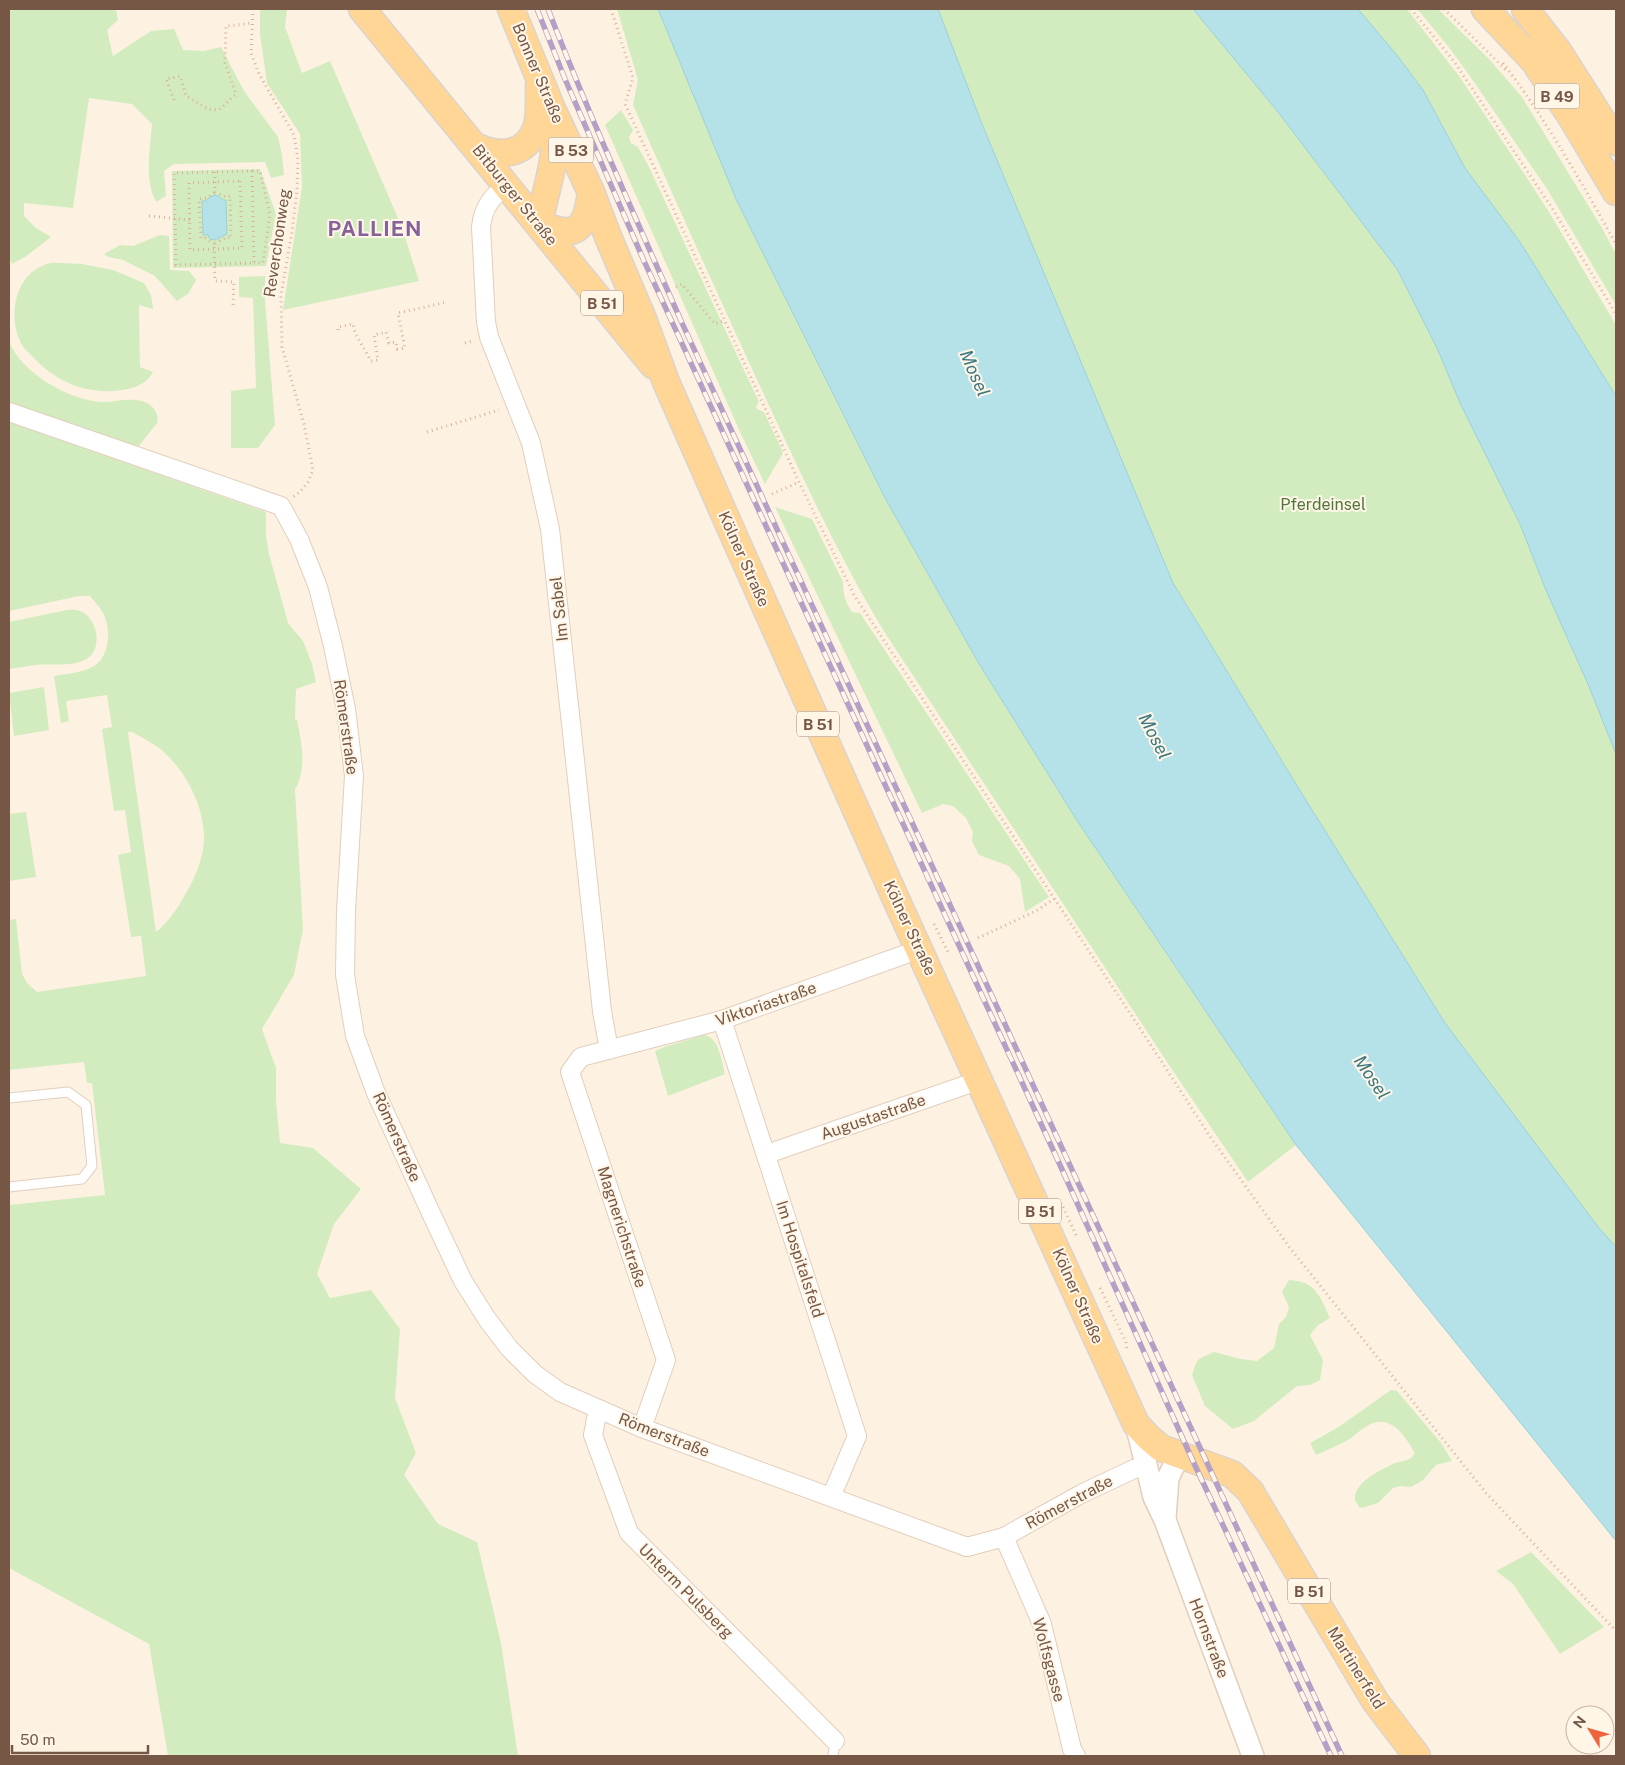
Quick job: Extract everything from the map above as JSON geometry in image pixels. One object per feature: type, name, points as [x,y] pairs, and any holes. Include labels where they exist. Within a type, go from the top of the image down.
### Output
[{"type":"main road","name":"Bitburger Straße","points":[[362,9],[666,382]]},
{"type":"main road","name":"Bonner Straße","points":[[511,9],[552,109],[591,192],[643,319],[666,382]]},
{"type":"main road","name":"B 49","points":[[1485,9],[1534,61],[1572,118],[1616,192]]},
{"type":"main road","name":"B 49","points":[[1525,9],[1558,51],[1616,142]]},
{"type":"main road","points":[[475,146],[486,152],[505,153],[520,148],[526,143],[533,134],[538,122],[539,78]]},
{"type":"main road","points":[[552,109],[555,130],[553,162],[538,224],[562,232],[575,230],[586,214],[591,192]]},
{"type":"main road","name":"Kölner Straße","points":[[666,382],[920,949],[1136,1424],[1156,1445],[1179,1454]]},
{"type":"main road","name":"Martinerfeld","points":[[1179,1454],[1232,1474],[1250,1491],[1375,1701],[1417,1756]]},
{"type":"street","name":"Im Sabel","points":[[507,185],[490,200],[483,213],[481,228],[486,322],[488,337],[531,443],[550,528],[602,1011],[609,1050]]},
{"type":"street","points":[[9,412],[281,506]]},
{"type":"street","name":"Römerstraße","points":[[281,506],[299,539],[318,587],[346,709],[354,776],[346,910],[345,975],[355,1036],[376,1093],[463,1281],[487,1319],[509,1348],[535,1374],[560,1392],[598,1409],[642,1428],[967,1547],[1004,1537],[1081,1494],[1134,1469],[1147,1468]]},
{"type":"street","name":"Viktoriastraße","points":[[609,1050],[722,1020],[920,949]]},
{"type":"street","name":"Im Hospitalsfeld","points":[[722,1020],[857,1436],[831,1497]]},
{"type":"street","name":"Magnerichstraße","points":[[609,1050],[581,1056],[570,1072],[666,1360],[642,1428]]},
{"type":"street","name":"Augustastraße","points":[[767,1154],[980,1080]]},
{"type":"street","name":"Unterm Pulsberg","points":[[598,1409],[594,1435],[629,1533],[834,1749]]},
{"type":"street","name":"Hornstraße","points":[[1136,1424],[1154,1497],[1165,1520],[1253,1756]]},
{"type":"street","name":"Hornstraße","points":[[1165,1520],[1168,1478],[1179,1454]]},
{"type":"street","points":[[1147,1468],[1158,1469],[1168,1478]]},
{"type":"street","name":"Wolfsgasse","points":[[1004,1537],[1042,1624],[1072,1749],[1076,1756]]},
{"type":"lane","points":[[9,1098],[68,1092],[86,1105],[92,1166],[82,1179],[9,1187]]},
{"type":"path","name":"Reverchonweg","points":[[253,9],[251,53],[258,74],[294,135],[298,160],[292,232],[281,295],[282,347],[304,424],[313,470],[308,482],[300,492],[281,506]]},
{"type":"path","points":[[611,9],[633,78],[625,104],[854,595],[1144,1033],[1211,1138],[1290,1248],[1486,1493],[1616,1631]]},
{"type":"path","points":[[1411,9],[1454,60],[1552,208],[1616,314]]},
{"type":"path","points":[[1444,9],[1515,79]]},
{"type":"path","points":[[174,100],[166,79],[180,76],[186,96],[208,109],[219,110],[236,94],[225,63],[226,26],[252,22]]},
{"type":"path","points":[[1498,55],[1566,158],[1616,244]]},
{"type":"path","points":[[252,171],[254,264]]},
{"type":"path","points":[[252,171],[260,171],[270,215],[262,263],[176,265],[174,173],[252,171]]},
{"type":"path","points":[[215,172],[215,192]]},
{"type":"path","points":[[240,181],[242,248],[190,250],[190,220],[189,183],[240,181]]},
{"type":"path","points":[[214,244],[206,238],[201,238],[199,198],[207,198],[215,192]]},
{"type":"path","points":[[214,244],[227,237],[232,238],[230,196],[226,197],[215,192]]},
{"type":"path","points":[[150,216],[190,220]]},
{"type":"path","points":[[214,244],[215,281],[234,282],[233,305]]},
{"type":"path","points":[[676,287],[682,284],[715,324],[725,320]]},
{"type":"path","points":[[338,330],[338,326],[353,324],[355,333],[371,362],[378,360],[374,334],[386,332],[389,343],[396,342],[398,349],[405,348],[398,313],[447,302]]},
{"type":"path","points":[[427,432],[517,405]]},
{"type":"path","points":[[772,494],[800,482]]},
{"type":"path","points":[[978,938],[1036,912],[1054,899]]},
{"type":"path","points":[[934,924],[948,952]]},
{"type":"green space","points":[[9,9],[116,9],[118,20],[107,30],[113,56],[151,31],[174,29],[183,50],[204,51],[221,47],[244,91],[278,137],[284,175],[271,178],[265,162],[174,164],[164,171],[166,196],[156,202],[152,193],[149,174],[152,124],[132,104],[89,98],[73,208],[24,203],[24,216],[36,228],[51,237],[25,257],[12,264],[9,257]]},
{"type":"green space","points":[[260,9],[287,9],[285,27],[302,73],[330,61],[401,225],[419,281],[283,310],[302,187],[300,134],[267,83],[260,34]]},
{"type":"green space","points":[[617,9],[658,9],[736,199],[885,498],[978,662],[1078,822],[1296,1145],[1248,1182],[887,636],[853,578],[765,397],[633,105],[638,80]]},
{"type":"green space","name":"Pferdeinsel","points":[[938,9],[1193,9],[1278,112],[1397,269],[1437,348],[1460,403],[1520,524],[1545,588],[1588,684],[1616,754],[1616,1247],[1599,1228],[1445,1023],[1173,583],[982,124]]},
{"type":"green space","points":[[1358,9],[1407,9],[1459,76],[1525,175],[1616,325],[1616,396],[1520,242],[1465,168],[1423,90]]},
{"type":"green space","points":[[1417,9],[1438,9],[1489,59],[1522,97],[1616,254],[1616,305],[1547,189],[1448,46]]},
{"type":"green space","points":[[621,110],[633,130],[629,137],[631,143],[638,147],[648,165],[759,402],[756,407],[764,412],[783,453],[765,484],[740,432],[605,125]]},
{"type":"green space","points":[[260,169],[276,214],[266,266],[173,268],[172,171]]},
{"type":"green space","points":[[160,235],[169,236],[170,270],[189,271],[196,280],[188,294],[177,301],[155,276],[123,260],[104,254],[120,245],[133,246]]},
{"type":"green space","points":[[49,263],[82,264],[113,270],[144,283],[151,295],[153,309],[139,305],[140,367],[153,372],[141,384],[125,390],[114,391],[90,390],[79,387],[49,372],[27,351],[20,341],[16,330],[15,307],[21,286],[28,276],[36,269]]},
{"type":"green space","points":[[265,276],[265,301],[275,425],[258,448],[231,448],[231,391],[256,388],[253,298],[239,297],[239,277]]},
{"type":"green space","points":[[9,341],[15,353],[24,364],[35,374],[62,391],[76,397],[103,402],[135,400],[145,402],[151,405],[155,411],[158,417],[157,423],[138,447],[9,403]]},
{"type":"green space","points":[[9,422],[266,512],[266,536],[269,554],[288,623],[303,641],[312,664],[316,682],[296,689],[295,719],[297,720],[302,747],[301,773],[295,790],[303,929],[294,975],[262,1029],[276,1068],[276,1100],[280,1143],[313,1148],[361,1189],[334,1224],[317,1274],[330,1298],[371,1290],[400,1329],[395,1398],[416,1453],[404,1475],[438,1524],[477,1542],[501,1643],[518,1756],[168,1756],[149,1644],[9,1568],[9,1205],[105,1195],[92,1083],[87,1083],[84,1062],[9,1070],[9,920],[16,919],[22,974],[27,983],[37,992],[146,976],[141,936],[131,937],[118,855],[131,852],[125,810],[114,811],[102,729],[112,727],[107,695],[66,701],[69,721],[61,723],[54,676],[84,670],[95,665],[100,660],[107,646],[108,638],[104,615],[100,607],[90,596],[79,596],[9,611]],"holes":[[[128,732],[132,732],[159,748],[179,768],[194,794],[203,822],[203,850],[194,878],[176,909],[156,932]]]},
{"type":"green space","points":[[775,507],[812,519],[843,582],[845,597],[852,612],[860,613],[1049,897],[1025,912],[1020,879],[1009,866],[979,855],[972,841],[973,832],[966,818],[953,806],[943,804],[922,813]]},
{"type":"green space","points":[[67,610],[82,612],[91,621],[97,640],[93,653],[88,658],[76,663],[35,665],[9,669],[9,622]]},
{"type":"green space","points":[[44,687],[49,730],[14,736],[9,693]]},
{"type":"green space","points":[[26,812],[36,877],[9,881],[9,814]]},
{"type":"green space","points":[[704,1035],[713,1040],[716,1045],[725,1074],[668,1096],[655,1051]]},
{"type":"green space","points":[[1289,1280],[1306,1284],[1316,1291],[1330,1318],[1317,1326],[1310,1335],[1323,1360],[1320,1380],[1310,1385],[1297,1386],[1254,1421],[1233,1429],[1205,1406],[1192,1375],[1196,1363],[1199,1359],[1214,1352],[1257,1361],[1274,1348],[1279,1324],[1286,1317],[1289,1307],[1282,1292]]},
{"type":"green space","points":[[1391,1390],[1397,1391],[1441,1443],[1452,1461],[1436,1465],[1423,1480],[1411,1487],[1400,1486],[1393,1488],[1378,1503],[1362,1508],[1359,1507],[1355,1500],[1355,1494],[1364,1482],[1370,1476],[1385,1468],[1410,1459],[1415,1453],[1407,1440],[1390,1424],[1375,1422],[1348,1440],[1316,1455],[1310,1443],[1337,1428]]},
{"type":"green space","points":[[1531,1552],[1604,1627],[1560,1654],[1513,1584],[1496,1571]]},
{"type":"water","name":"Mosel","points":[[658,9],[938,9],[982,124],[1173,583],[1445,1023],[1599,1228],[1616,1247],[1616,1541],[1296,1145],[1078,822],[978,662],[885,498],[736,199]]},
{"type":"water","points":[[1193,9],[1358,9],[1423,90],[1465,168],[1520,242],[1616,396],[1616,754],[1588,684],[1545,588],[1520,524],[1460,403],[1437,348],[1397,269],[1278,112]]},
{"type":"water","points":[[215,195],[226,200],[227,234],[215,240],[210,239],[208,235],[203,235],[202,201],[206,201]]},
{"type":"railway","points":[[537,9],[565,79],[644,261],[1060,1165],[1192,1459],[1331,1756]]},
{"type":"railway","points":[[548,9],[596,128],[682,323],[1342,1756]]},
{"type":"district","name":"PALLIEN","points":[[375,228]]}]
